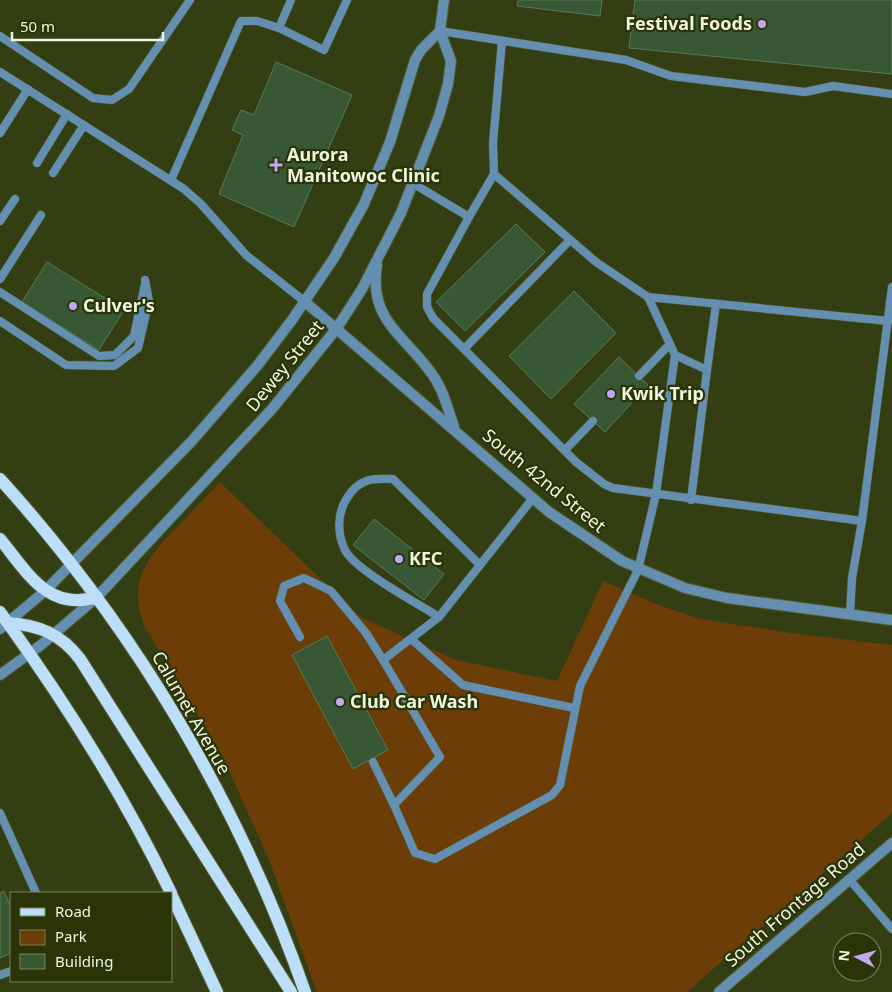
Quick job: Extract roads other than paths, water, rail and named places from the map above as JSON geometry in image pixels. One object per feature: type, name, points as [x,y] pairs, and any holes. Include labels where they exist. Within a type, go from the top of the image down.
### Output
[{"type":"main road","name":"Calumet Avenue","points":[[0,479],[71,565],[140,658],[206,771],[266,894],[305,992]]},
{"type":"main road","points":[[0,539],[44,591],[68,601],[87,600],[96,597]]},
{"type":"main road","points":[[0,612],[4,626],[29,654],[82,735],[149,847],[171,892]]},
{"type":"main road","points":[[4,626],[32,626],[54,634],[69,646],[87,669],[291,992]]},
{"type":"main road","points":[[172,895],[217,992]]},
{"type":"street","points":[[440,31],[444,0]]},
{"type":"street","name":"Dewey Street","points":[[0,675],[54,634],[96,597],[272,409],[338,328],[380,254],[414,184],[439,116],[450,76],[450,54],[440,31],[421,50],[416,60],[398,119],[364,204],[339,250],[257,366],[191,442],[71,565],[4,626]]},
{"type":"street","points":[[380,254],[376,275],[376,290],[382,312],[391,329],[436,379],[454,428]]},
{"type":"street","name":"South 42nd Street","points":[[304,301],[338,328],[533,498],[586,539],[638,570],[685,588],[720,597],[892,620]]},
{"type":"street","name":"South Frontage Road","points":[[719,992],[892,844]]},
{"type":"lane","points":[[0,36],[93,98],[112,100],[129,88],[190,0]]},
{"type":"lane","points":[[279,28],[291,0]]},
{"type":"lane","points":[[171,180],[241,21],[257,22],[279,28],[324,50],[347,0]]},
{"type":"lane","points":[[440,31],[626,60],[671,76],[805,92],[833,86],[892,94]]},
{"type":"lane","points":[[502,41],[493,143],[494,174],[427,294],[426,307],[432,318],[564,450],[604,484],[613,488],[691,500],[862,521]]},
{"type":"lane","points":[[0,72],[171,180],[201,204],[246,255],[304,301]]},
{"type":"lane","points":[[0,133],[28,89]]},
{"type":"lane","points":[[37,163],[67,114]]},
{"type":"lane","points":[[53,172],[84,125]]},
{"type":"lane","points":[[494,174],[596,262],[648,297],[888,321]]},
{"type":"lane","points":[[414,184],[469,217]]},
{"type":"lane","points":[[0,221],[15,199]]},
{"type":"lane","points":[[0,279],[41,215]]},
{"type":"lane","points":[[464,349],[570,240]]},
{"type":"lane","points":[[0,292],[100,356],[115,355],[134,336],[146,280],[149,301],[138,348],[114,366],[66,365],[0,321]]},
{"type":"lane","points":[[850,615],[852,578],[862,521],[892,287]]},
{"type":"lane","points":[[373,762],[415,853],[435,859],[552,795],[560,785],[574,708],[580,686],[638,570],[656,494],[675,355],[648,297]]},
{"type":"lane","points":[[691,500],[716,304]]},
{"type":"lane","points":[[639,376],[670,344]]},
{"type":"lane","points":[[675,355],[707,370]]},
{"type":"lane","points":[[564,450],[593,421]]},
{"type":"lane","points":[[439,617],[363,569],[345,550],[339,528],[341,507],[354,487],[373,478],[393,479],[479,564]]},
{"type":"lane","points":[[383,660],[439,617],[533,498]]},
{"type":"lane","points":[[300,637],[280,601],[284,586],[304,578],[331,590],[366,633],[440,757],[394,805]]},
{"type":"lane","points":[[411,639],[463,685],[574,708]]},
{"type":"lane","points":[[0,816],[36,892]]},
{"type":"lane","points":[[850,879],[892,929]]},
{"type":"place","name":"Festival Foods","points":[[762,24]]},
{"type":"place","name":"Aurora Manitowoc Clinic","points":[[276,165]]},
{"type":"place","name":"Culver's","points":[[73,306]]},
{"type":"place","name":"Kwik Trip","points":[[611,394]]},
{"type":"place","name":"KFC","points":[[399,559]]},
{"type":"place","name":"Club Car Wash","points":[[340,702]]}]
